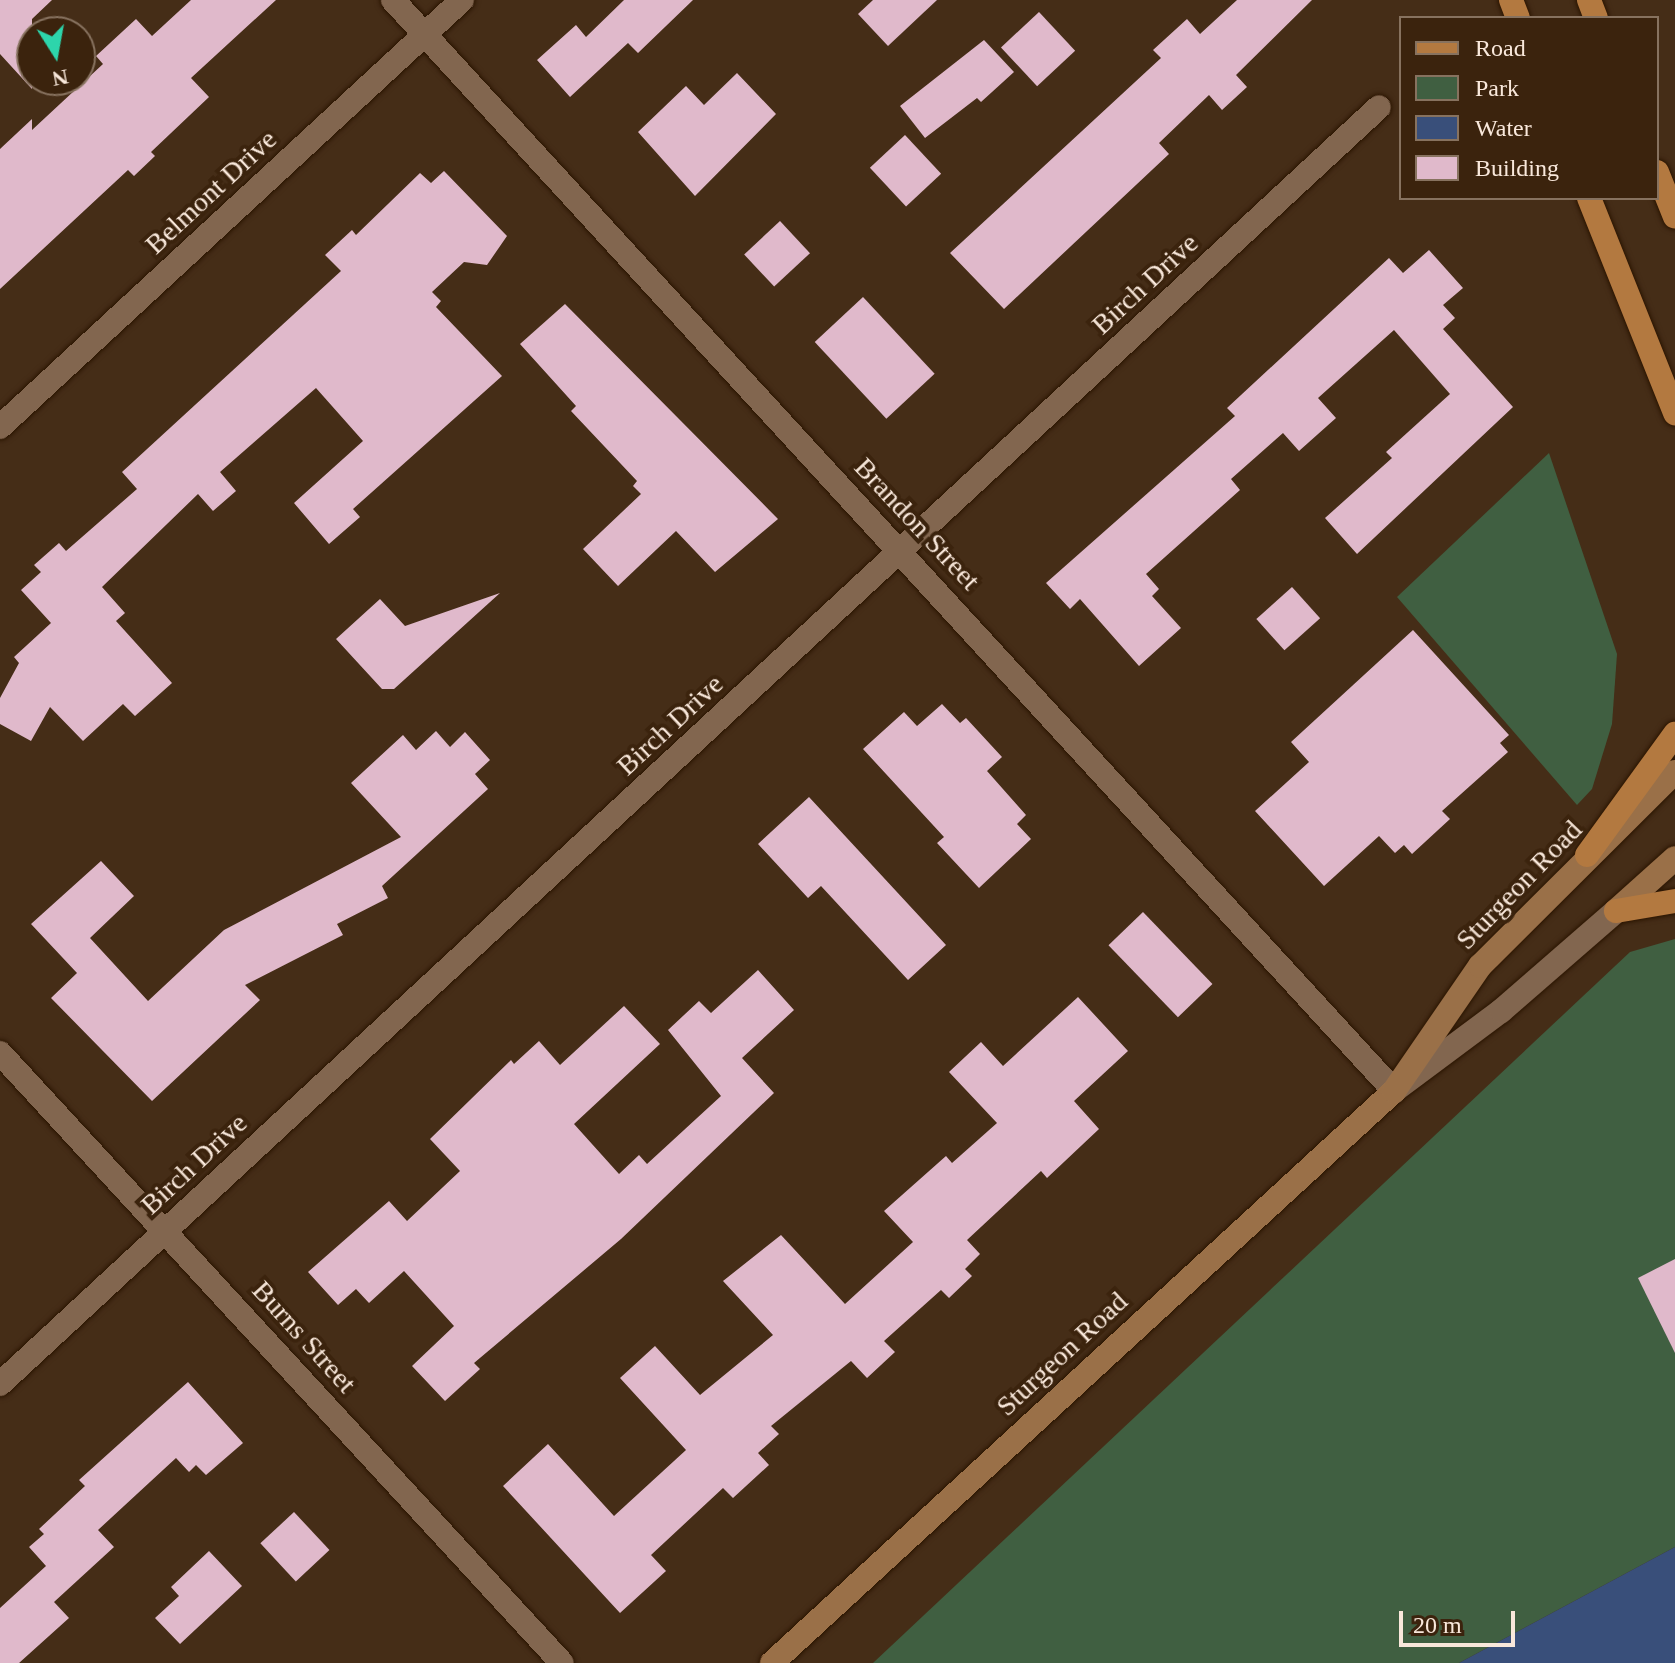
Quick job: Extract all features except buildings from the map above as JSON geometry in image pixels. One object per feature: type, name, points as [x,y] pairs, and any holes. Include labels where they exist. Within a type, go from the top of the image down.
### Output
[{"type":"main road","points":[[1659,177],[1675,217]]},
{"type":"main road","points":[[1590,200],[1675,413]]},
{"type":"main road","points":[[1587,855],[1675,734]]},
{"type":"main road","name":"Sturgeon Road","points":[[772,1663],[1394,1091],[1480,966],[1587,855],[1675,772]]},
{"type":"main road","name":"Sturgeon Road","points":[[1616,911],[1675,858]]},
{"type":"main road","points":[[1616,911],[1675,901]]},
{"type":"street","name":"Brandon Street","points":[[393,0],[902,551],[1394,1091]]},
{"type":"street","name":"Belmont Drive","points":[[0,427],[462,0]]},
{"type":"street","name":"Birch Drive","points":[[0,1384],[1379,107]]},
{"type":"street","name":"Sturgeon Road","points":[[1394,1091],[1501,1011],[1616,911]]},
{"type":"street","name":"Burns Street","points":[[0,1053],[562,1663]]},
{"type":"green space","points":[[1549,453],[1617,654],[1612,724],[1592,789],[1577,805],[1397,597]]},
{"type":"green space","points":[[1675,939],[1675,1547],[1459,1663],[873,1663],[1630,952]]},
{"type":"water","points":[[1675,1547],[1675,1663],[1459,1663]]}]
